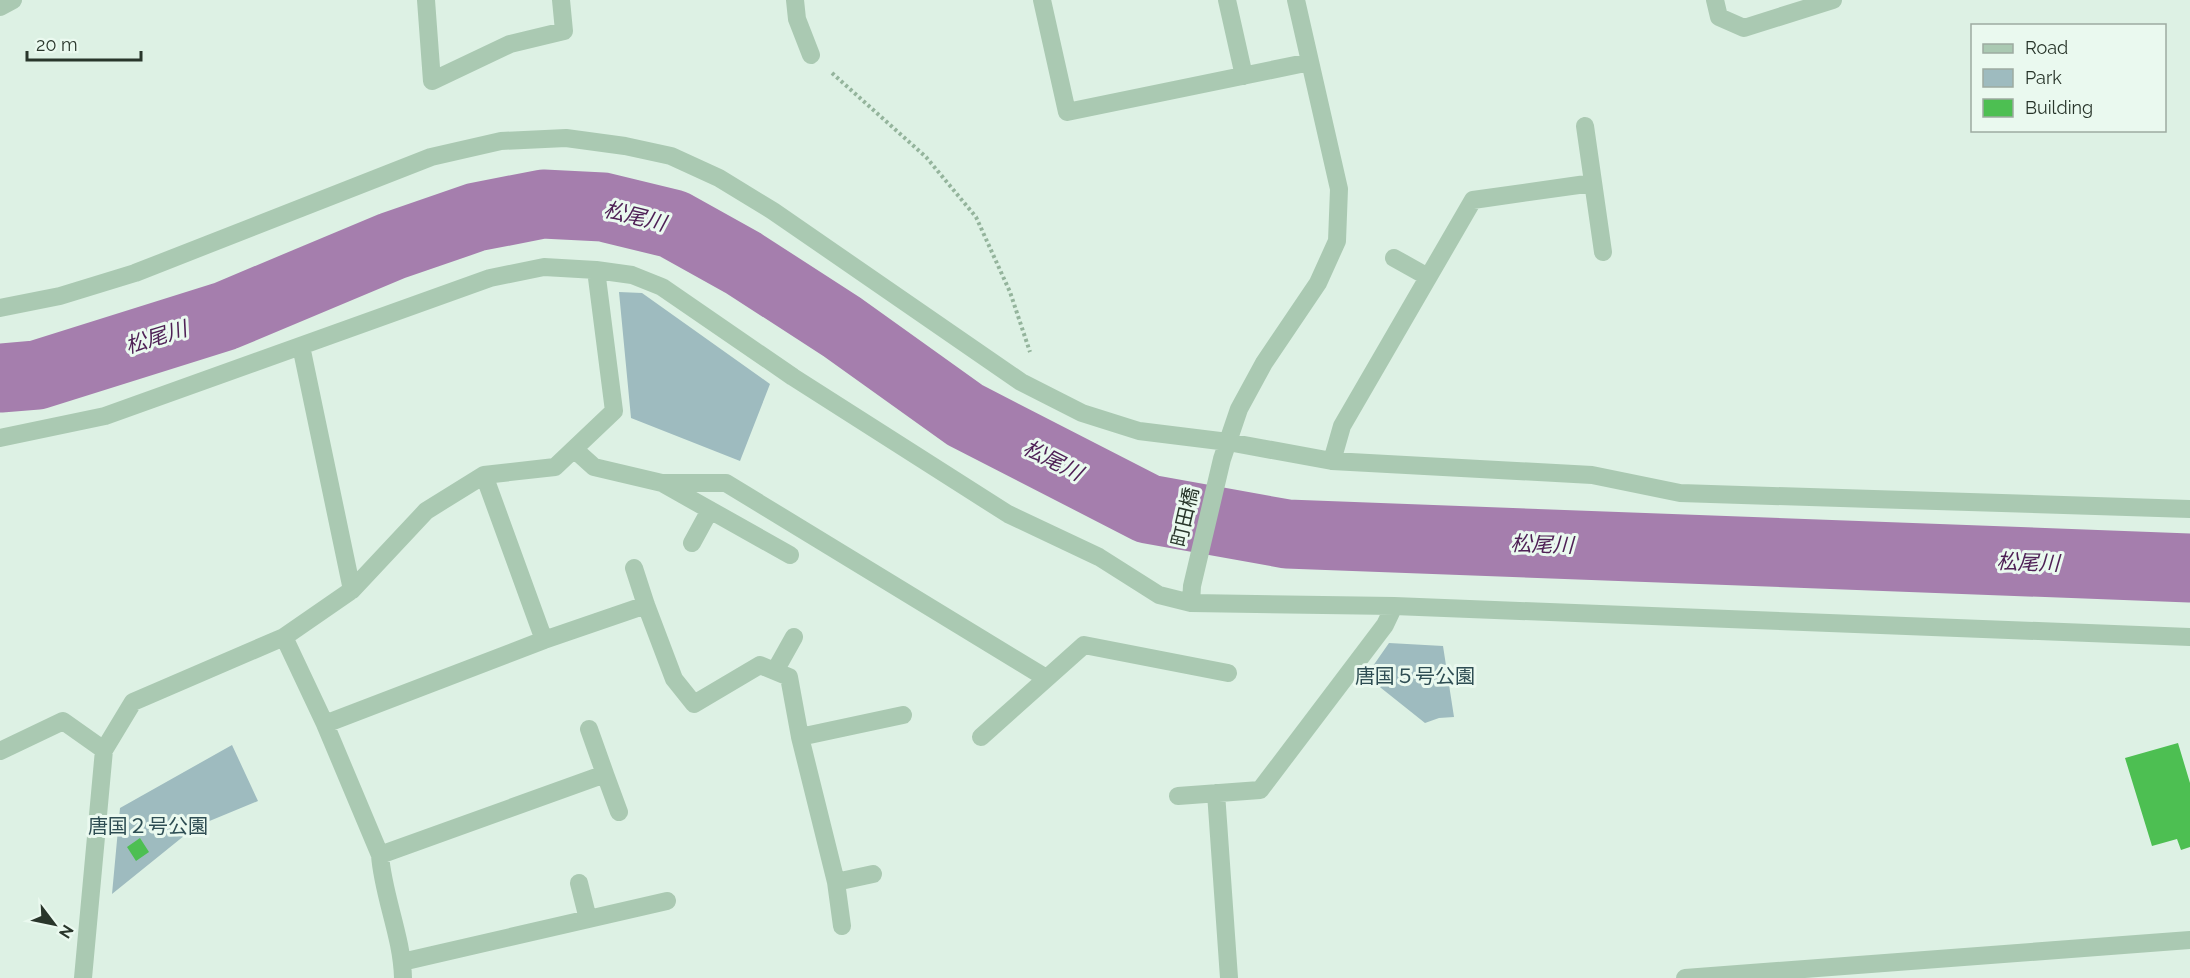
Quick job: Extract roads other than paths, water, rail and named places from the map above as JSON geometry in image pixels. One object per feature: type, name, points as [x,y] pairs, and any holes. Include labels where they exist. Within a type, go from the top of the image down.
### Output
[{"type":"street","points":[[0,7],[13,0]]},
{"type":"street","points":[[426,0],[432,81],[510,44],[564,32],[561,0]]},
{"type":"street","points":[[795,0],[797,19],[811,55]]},
{"type":"street","points":[[1042,0],[1067,112],[1310,62]]},
{"type":"street","points":[[1227,0],[1244,76]]},
{"type":"street","name":"町田橋","points":[[1192,594],[1225,450],[1244,399],[1264,363],[1318,283],[1337,241],[1339,189],[1296,0]]},
{"type":"street","points":[[1715,0],[1719,17],[1744,28],[1833,0]]},
{"type":"street","points":[[1585,126],[1604,252]]},
{"type":"street","points":[[0,308],[60,296],[135,273],[431,156],[501,141],[566,138],[626,146],[671,156],[718,178],[772,211],[1021,382],[1082,413],[1138,431],[1225,450],[1332,461],[1592,475],[1680,493],[2190,509]]},
{"type":"street","points":[[1332,461],[1342,426],[1473,200],[1593,183]]},
{"type":"street","points":[[1394,258],[1428,277]]},
{"type":"street","points":[[0,438],[105,416],[490,278],[544,267],[596,270],[632,275],[662,288],[793,377],[1008,513],[1100,557],[1159,595],[1192,594],[1394,606],[2190,638]]},
{"type":"street","points":[[83,978],[104,750],[133,702],[284,637],[352,590],[426,511],[484,475],[555,467],[614,411],[596,270]]},
{"type":"street","points":[[301,346],[352,590]]},
{"type":"street","points":[[574,449],[594,467],[662,483],[726,483],[1046,678]]},
{"type":"street","points":[[484,475],[544,640]]},
{"type":"street","points":[[662,483],[790,555]]},
{"type":"street","points":[[692,543],[710,510]]},
{"type":"street","points":[[634,568],[674,679],[694,704],[760,665],[789,677],[800,737],[836,882],[842,926]]},
{"type":"street","points":[[325,724],[544,640],[646,605]]},
{"type":"street","points":[[1178,796],[1260,790],[1385,625],[1394,606]]},
{"type":"street","points":[[284,637],[325,724],[380,855],[382,877],[403,970],[588,919],[667,901]]},
{"type":"street","points":[[775,671],[794,637]]},
{"type":"street","points":[[981,737],[1084,645],[1228,673]]},
{"type":"street","points":[[800,737],[903,715]]},
{"type":"street","points":[[0,751],[63,721],[104,750]]},
{"type":"street","points":[[589,729],[619,812]]},
{"type":"street","points":[[380,855],[605,774]]},
{"type":"street","points":[[1216,793],[1229,978]]},
{"type":"street","points":[[836,882],[873,874]]},
{"type":"street","points":[[579,883],[588,919]]},
{"type":"street","points":[[1684,978],[1869,971],[2190,940]]},
{"type":"waterway","name":"松尾川","points":[[0,378],[37,375],[225,316],[392,246],[476,217],[543,204],[603,207],[673,224],[743,263],[842,327],[965,415],[1148,509],[1287,534],[2190,568]]},
{"type":"park label","name":"唐国５号公園","points":[[1415,676]]},
{"type":"park label","name":"唐国２号公園","points":[[148,826]]}]
